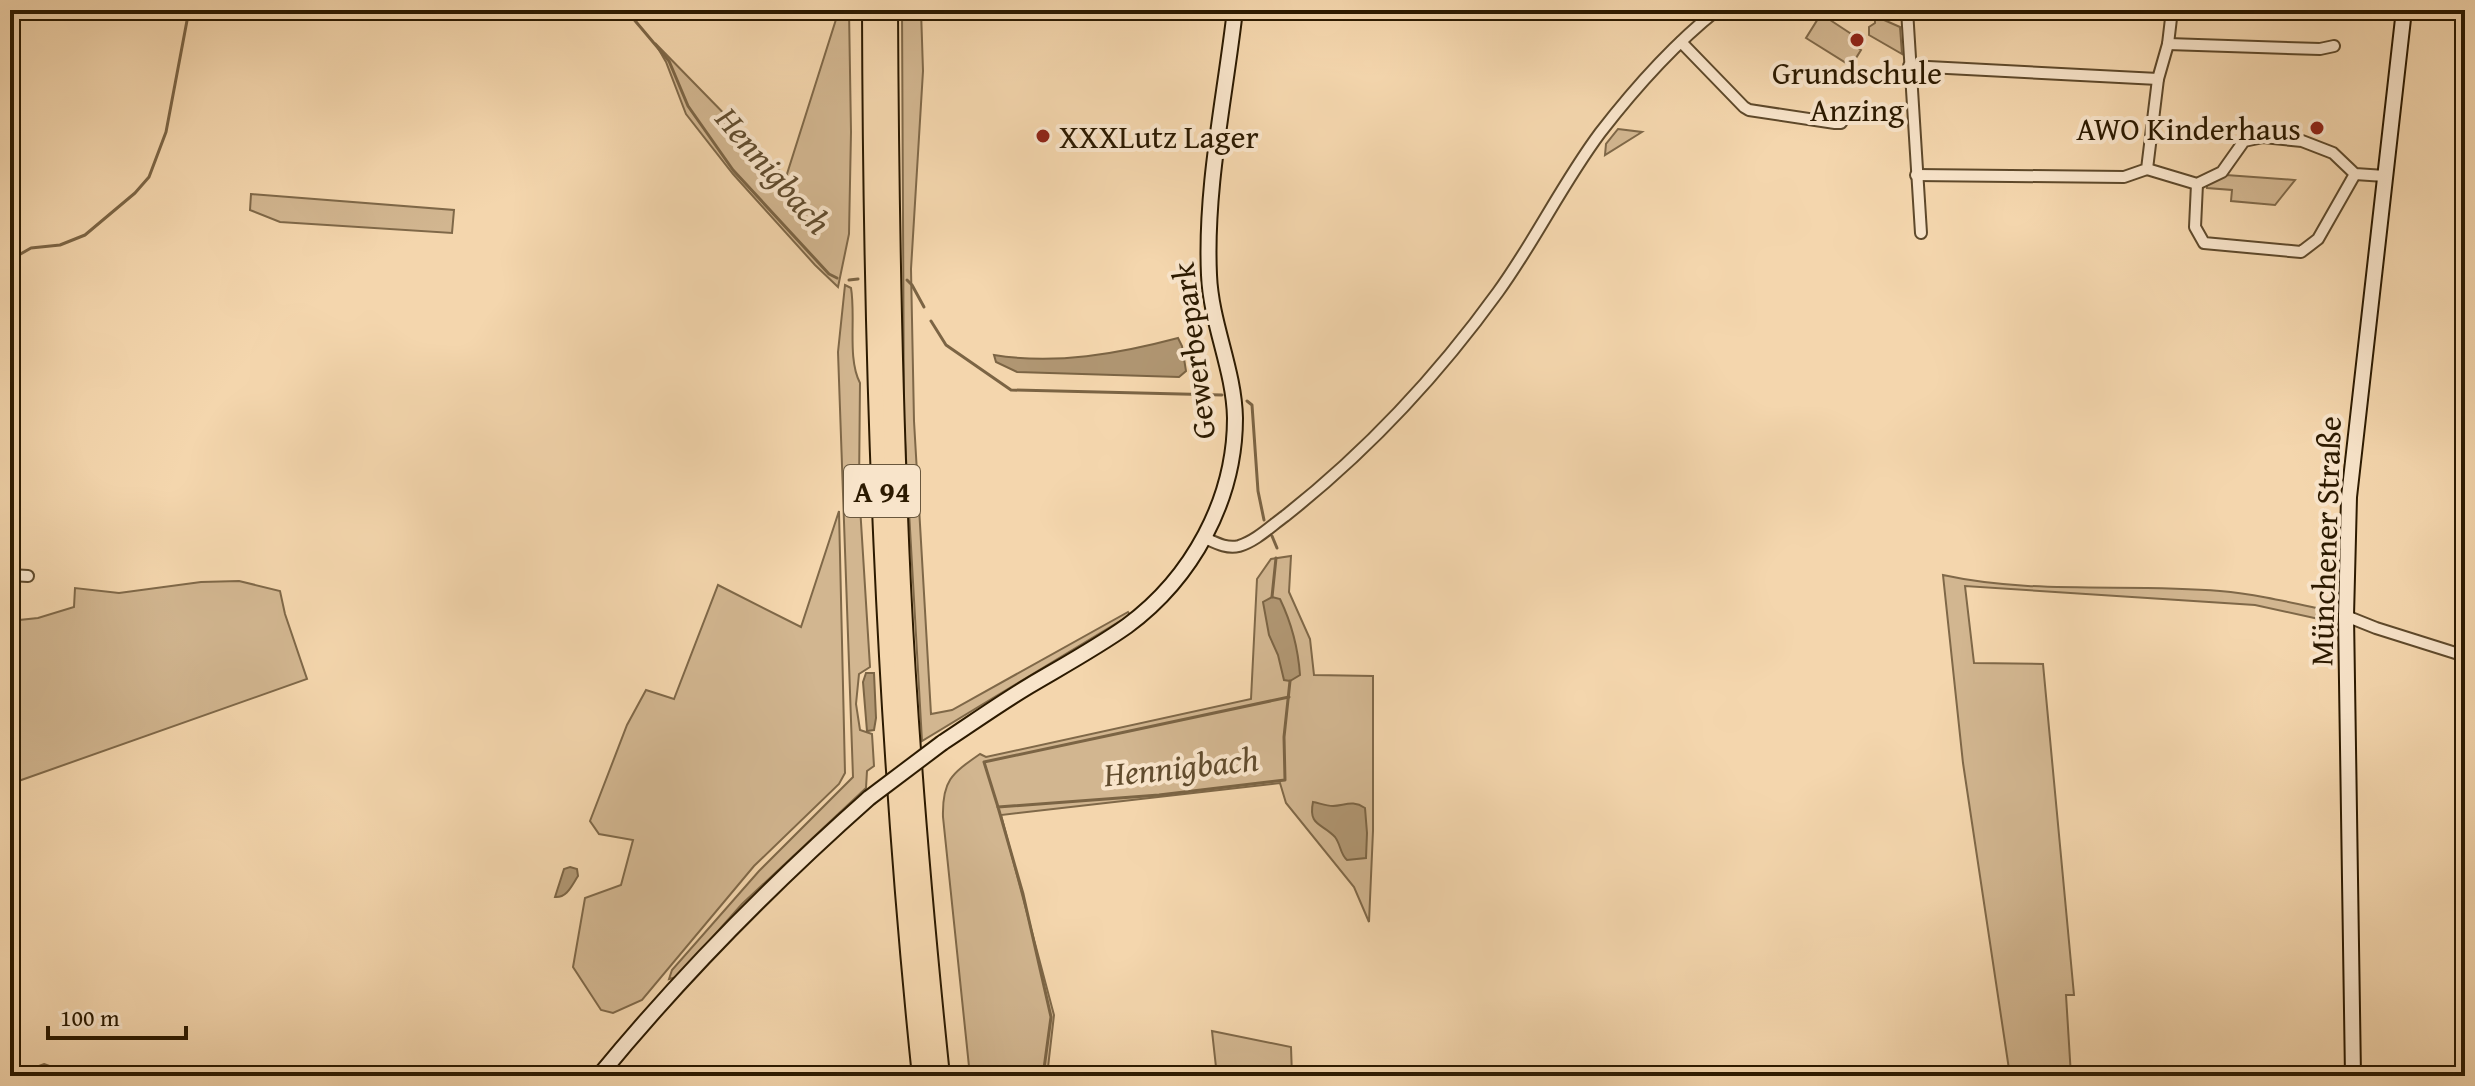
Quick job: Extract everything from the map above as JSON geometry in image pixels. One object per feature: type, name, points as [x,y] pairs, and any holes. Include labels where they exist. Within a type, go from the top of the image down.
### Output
[{"type":"highway","name":"A 94","points":[[873,10],[876,330],[885,581],[905,891],[923,1076]]},
{"type":"highway","name":"A 94","points":[[887,10],[893,384],[900,587],[919,869],[939,1076]]},
{"type":"street","name":"Gewerbepark","points":[[599,1076],[742,917],[869,798],[942,743],[1132,622],[1169,587],[1205,538],[1226,481],[1235,435],[1231,377],[1209,280],[1208,241],[1235,10]]},
{"type":"street","points":[[1205,538],[1231,547],[1251,541],[1324,485],[1381,430],[1479,318],[1517,264],[1571,173],[1627,99],[1681,42],[1717,10]]},
{"type":"street","points":[[1907,10],[1921,233]]},
{"type":"street","points":[[2147,169],[2158,79],[2168,44],[2172,10]]},
{"type":"street","name":"Münchener Straße","points":[[2352,1075],[2346,616],[2349,497],[2404,10]]},
{"type":"street","points":[[1681,42],[1736,101],[1749,110],[1835,123],[1841,123],[1844,118]]},
{"type":"street","points":[[2168,44],[2320,49],[2334,46]]},
{"type":"street","points":[[1909,66],[2158,79]]},
{"type":"street","points":[[1916,175],[2124,177],[2147,169],[2197,184],[2222,172],[2244,141],[2263,137],[2302,141],[2333,153],[2355,174],[2385,176]]},
{"type":"street","points":[[2197,184],[2195,227],[2204,243],[2301,252],[2318,239],[2355,174]]},
{"type":"street","points":[[10,575],[28,576]]},
{"type":"street","points":[[2346,616],[2465,656]]},
{"type":"shaded area","points":[[839,10],[849,10],[851,132],[849,234],[838,287],[733,174],[686,114],[666,62],[655,43],[786,177]]},
{"type":"shaded area","points":[[902,10],[921,10],[923,71],[911,269],[914,421],[931,714],[952,710],[1128,612],[1130,615],[922,741],[904,423]]},
{"type":"shaded area","points":[[1821,14],[1862,41],[1858,48],[1861,50],[1851,66],[1806,38]]},
{"type":"shaded area","points":[[1875,16],[1900,27],[1902,54],[1869,35],[1869,27],[1875,23]]},
{"type":"shaded area","points":[[1618,129],[1642,132],[1605,155],[1606,144]]},
{"type":"shaded area","points":[[2226,175],[2295,180],[2275,205],[2231,201],[2232,190],[2207,188],[2207,184]]},
{"type":"shaded area","points":[[251,194],[454,210],[452,233],[280,222],[250,210]]},
{"type":"shaded area","points":[[845,285],[851,288],[854,362],[860,383],[859,490],[870,667],[859,674],[856,704],[860,730],[872,734],[874,766],[867,771],[866,788],[742,904],[677,977],[669,979],[672,970],[759,871],[853,777],[838,352]]},
{"type":"shaded area","points":[[1178,338],[1186,371],[1179,377],[1017,372],[996,362],[994,355],[1040,359],[1086,356]]},
{"type":"shaded area","points":[[839,511],[845,773],[839,784],[754,866],[642,1000],[613,1013],[601,1010],[573,967],[585,898],[621,885],[633,840],[599,834],[590,821],[627,725],[646,690],[674,699],[718,585],[801,627]]},
{"type":"shaded area","points":[[1291,556],[1289,592],[1310,639],[1314,675],[1373,676],[1373,831],[1369,922],[1354,887],[1286,803],[1280,783],[1001,815],[1054,1015],[1047,1076],[970,1076],[943,817],[944,795],[950,780],[980,754],[986,757],[1251,699],[1257,579],[1271,559]]},
{"type":"shaded area","points":[[1943,575],[2012,585],[2220,591],[2330,611],[2328,621],[2255,605],[1965,586],[1974,663],[2043,664],[2074,995],[2066,995],[2071,1076],[2010,1076],[1963,763]]},
{"type":"shaded area","points":[[239,581],[280,591],[307,679],[10,784],[10,621],[38,618],[74,607],[75,588],[119,593],[201,582]]},
{"type":"shaded area","points":[[1272,597],[1280,599],[1296,645],[1300,675],[1290,681],[1284,680],[1269,635],[1263,602]]},
{"type":"shaded area","points":[[866,673],[874,673],[876,718],[874,730],[867,731],[863,682]]},
{"type":"shaded area","points":[[1313,802],[1333,806],[1353,804],[1365,808],[1366,858],[1345,858],[1335,837],[1314,820]]},
{"type":"shaded area","points":[[564,869],[577,869],[578,876],[566,893],[555,897]]},
{"type":"shaded area","points":[[1212,1031],[1291,1047],[1292,1076],[1217,1076]]},
{"type":"shaded area","points":[[44,1064],[76,1076],[27,1076],[28,1070]]},
{"type":"waterway","points":[[10,260],[31,248],[60,245],[85,235],[135,193],[149,177],[166,132],[189,10]]},
{"type":"waterway","name":"Hennigbach","points":[[626,10],[669,61],[688,106],[733,170],[829,274],[837,278]]},
{"type":"waterway","name":"Hennigbach","points":[[849,280],[858,279]]},
{"type":"waterway","name":"Hennigbach","points":[[907,280],[924,307]]},
{"type":"waterway","name":"Hennigbach","points":[[931,321],[946,345],[1011,390],[1222,395]]},
{"type":"waterway","name":"Hennigbach","points":[[1247,401],[1252,405],[1258,491],[1264,520]]},
{"type":"waterway","name":"Hennigbach","points":[[1272,536],[1277,548]]},
{"type":"waterway","name":"Hennigbach","points":[[1272,597],[1276,558]]},
{"type":"waterway","name":"Hennigbach","points":[[1043,1076],[1051,1017],[1023,894],[998,807],[1159,795],[1285,780],[1284,737],[1290,681]]},
{"type":"waterway","name":"Hennigbach","points":[[998,807],[984,762],[1289,697]]},
{"type":"place","name":"Grundschule Anzing","points":[[1857,40]]},
{"type":"place","name":"AWO Kinderhaus","points":[[2317,128]]},
{"type":"place","name":"XXXLutz Lager","points":[[1043,136]]}]
